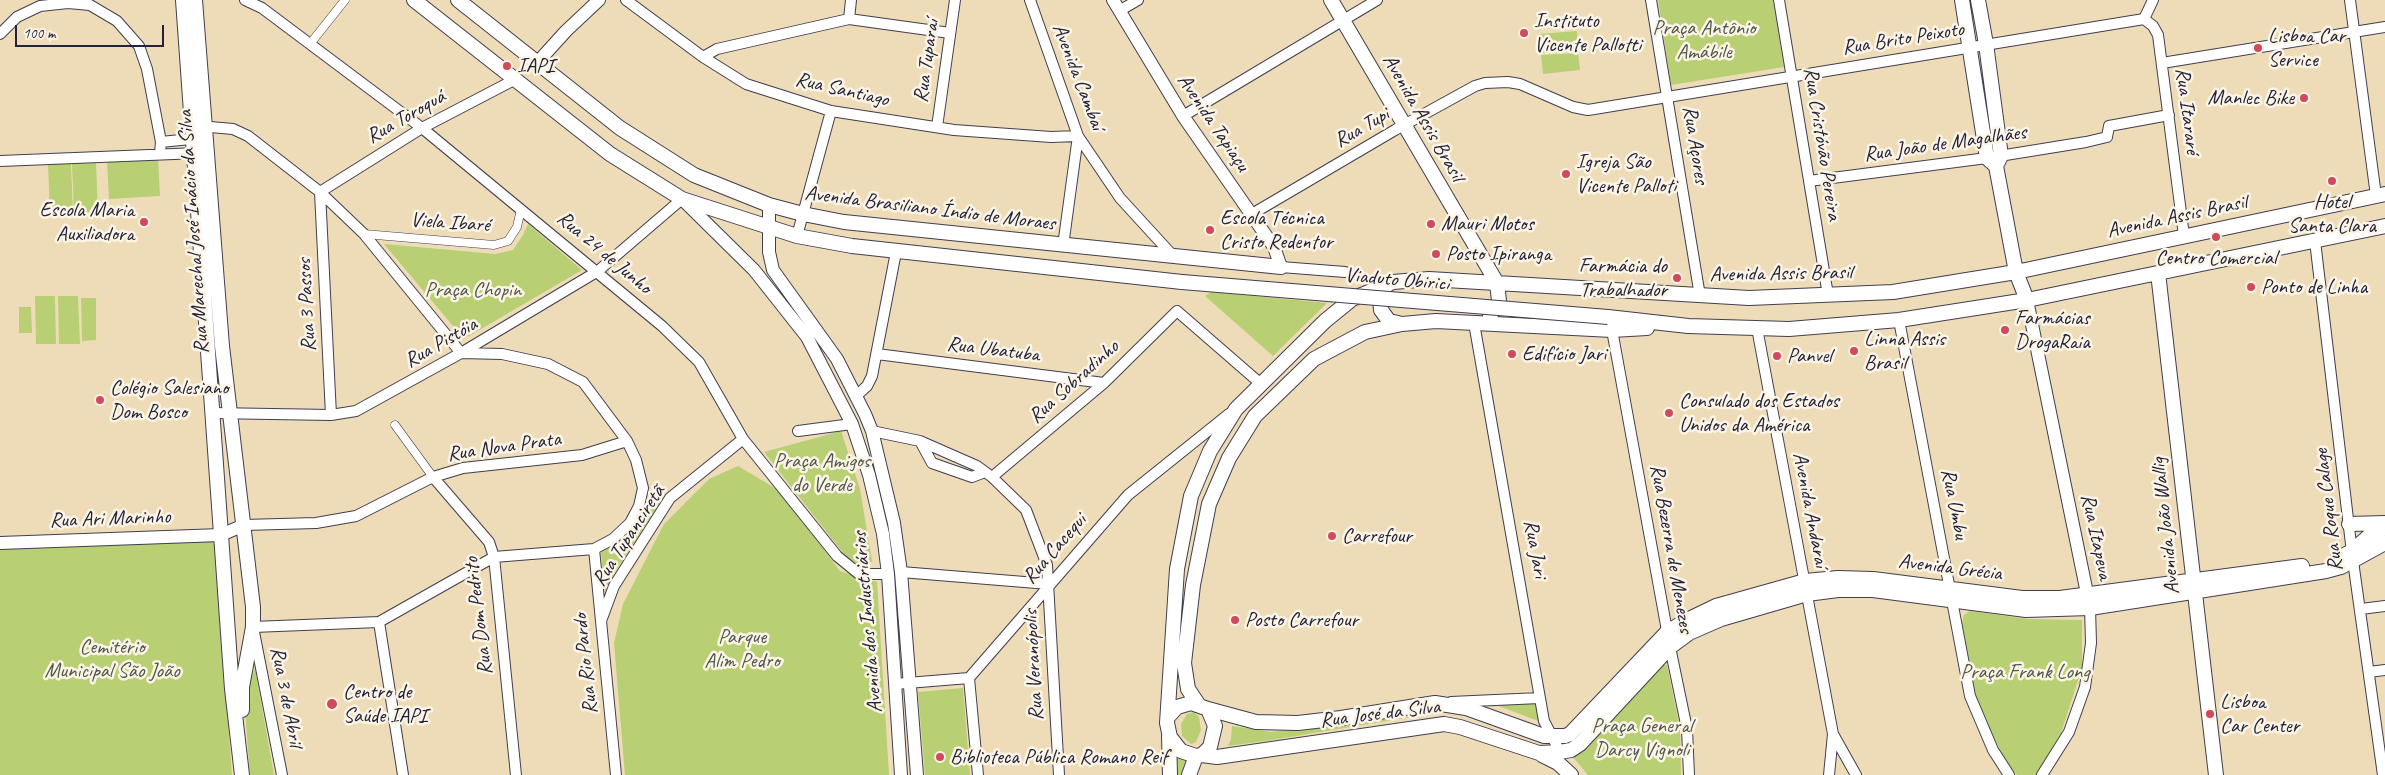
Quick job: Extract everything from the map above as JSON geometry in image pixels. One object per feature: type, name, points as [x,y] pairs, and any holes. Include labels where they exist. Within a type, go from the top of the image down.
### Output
[{"type":"main road","name":"Rua Marechal José Inácio da Silva","points":[[183,0],[198,136],[208,152],[222,346],[232,413],[253,627],[242,688],[243,740],[239,757]]},
{"type":"main road","name":"Rua Marechal José Inácio da Silva","points":[[195,0],[204,311],[232,689],[242,775]]},
{"type":"main road","name":"Avenida Brasiliano Índio de Moraes","points":[[414,0],[610,154],[682,198],[796,236],[896,252],[1182,282]]},
{"type":"main road","name":"Avenida Brasiliano Índio de Moraes","points":[[458,0],[620,128],[694,176],[769,205],[844,222],[1281,267]]},
{"type":"main road","name":"Avenida Assis Brasil","points":[[1331,0],[1497,283],[1750,298],[1918,289],[2016,272],[2381,195]]},
{"type":"main road","points":[[1962,0],[2016,272],[2027,300]]},
{"type":"main road","points":[[1978,0],[1986,44],[1995,160]]},
{"type":"main road","points":[[1190,775],[1199,755],[1210,747],[1215,733],[1214,719],[1188,689],[1184,677],[1192,592],[1209,504],[1228,458],[1255,416],[1314,359],[1365,332],[1402,324],[1436,321],[1474,324],[1610,323],[1789,329],[1899,320],[2027,300],[2385,226]]},
{"type":"main road","name":"Avenida João Wallig","points":[[2158,273],[2216,775]]},
{"type":"main road","points":[[1170,775],[1168,717],[1177,569],[1191,496],[1210,451],[1236,409],[1325,321],[1352,299],[1393,282],[1429,279],[1497,283],[1500,292],[1496,310],[1490,316],[1474,324]]},
{"type":"main road","name":"Viaduto Obirici","points":[[1182,282],[1610,323]]},
{"type":"main road","points":[[1393,282],[1383,290],[1379,303],[1381,310],[1389,321],[1402,324]]},
{"type":"main road","points":[[204,311],[220,310]]},
{"type":"main road","points":[[2349,524],[2385,523]]},
{"type":"main road","name":"Avenida Grécia","points":[[2353,556],[2369,536],[2385,528]]},
{"type":"main road","name":"Avenida Grécia","points":[[1551,736],[1570,734],[1667,632],[1686,620],[1716,606],[1806,588],[1952,593],[2089,602],[2323,563],[2353,556],[2385,543]]},
{"type":"main road","name":"Avenida Grécia","points":[[1560,752],[1571,750],[1580,744],[1670,647],[1697,629],[1806,588]]},
{"type":"main road","points":[[232,689],[245,635],[253,627]]},
{"type":"main road","name":"Rua José da Silva","points":[[1203,707],[1256,722],[1298,723],[1435,703],[1466,708],[1551,736]]},
{"type":"main road","points":[[1168,717],[1177,707],[1184,704],[1203,707]]},
{"type":"main road","name":"Rua José da Silva","points":[[1199,755],[1217,757],[1444,724],[1460,727],[1539,754],[1560,752]]},
{"type":"main road","points":[[1169,733],[1174,745],[1181,751],[1199,755]]},
{"type":"main road","points":[[1539,754],[1558,763],[1570,775]]},
{"type":"street","name":"Rua 24 de Junho","points":[[245,0],[262,8],[422,128],[662,326],[699,362],[743,439],[837,556],[859,574],[895,573],[1049,584]]},
{"type":"street","points":[[310,44],[345,0]]},
{"type":"street","points":[[537,63],[566,31],[599,0]]},
{"type":"street","name":"Rua Santiago","points":[[626,0],[703,57],[746,84],[831,111],[936,127],[1051,137],[1078,136]]},
{"type":"street","points":[[849,19],[851,0]]},
{"type":"street","name":"Rua Tuparaí","points":[[936,127],[955,0]]},
{"type":"street","name":"Avenida Cambaí","points":[[1030,0],[1078,136],[1120,198],[1174,257]]},
{"type":"street","points":[[1116,5],[1138,0]]},
{"type":"street","points":[[1183,116],[1377,0]]},
{"type":"street","name":"Rua Açores","points":[[1651,0],[1700,296]]},
{"type":"street","name":"Rua Cristóvão Pereira","points":[[1779,0],[1828,294]]},
{"type":"street","points":[[2144,19],[2153,0]]},
{"type":"street","points":[[2350,0],[2381,195]]},
{"type":"street","points":[[0,34],[17,18],[40,6],[68,3],[90,5],[117,21],[139,46],[147,69],[161,142],[160,153]]},
{"type":"street","name":"Avenida Tapiaçu","points":[[1116,5],[1183,116],[1274,247],[1281,267]]},
{"type":"street","points":[[703,57],[717,49],[849,19],[950,33]]},
{"type":"street","name":"Rua Brito Peixoto","points":[[1668,97],[2144,19]]},
{"type":"street","name":"Rua Itararé","points":[[2144,19],[2153,26],[2158,35],[2184,236]]},
{"type":"street","points":[[2162,63],[2385,27]]},
{"type":"street","name":"Rua Toroquá","points":[[320,192],[422,128],[514,80]]},
{"type":"street","name":"Rua Tupi","points":[[1252,214],[1475,86],[1495,82],[1520,84],[1581,110],[1668,97]]},
{"type":"street","points":[[796,236],[831,111]]},
{"type":"street","name":"Rua João de Magalhães","points":[[1809,181],[1995,160],[2107,137],[2109,126],[2169,115]]},
{"type":"street","points":[[161,142],[233,129],[248,136],[320,192],[364,234],[461,354],[511,356],[548,364],[583,382],[627,441],[636,460],[643,488],[639,506],[630,523],[613,539],[594,549],[494,557],[379,622],[253,627]]},
{"type":"street","points":[[0,161],[160,153],[198,136]]},
{"type":"street","points":[[1063,246],[1078,136]]},
{"type":"street","name":"Rua 3 Passos","points":[[320,192],[331,415]]},
{"type":"street","name":"Avenida dos Industriários","points":[[682,198],[764,282],[807,338],[842,401],[852,424],[864,457],[891,548]]},
{"type":"street","name":"Rua Pistóia","points":[[212,413],[331,415],[356,411],[461,354],[598,272],[682,198]]},
{"type":"street","name":"Avenida dos Industriários","points":[[769,205],[769,252],[773,270],[837,359],[872,431],[895,573],[910,683],[916,775]]},
{"type":"street","name":"Viela Ibaré","points":[[364,234],[494,246],[508,242],[517,227],[521,209]]},
{"type":"street","name":"Viela Ibaré","points":[[376,249],[385,236]]},
{"type":"street","name":"Rua Roque Calage","points":[[2315,241],[2360,609],[2383,754],[2383,775]]},
{"type":"street","points":[[842,401],[856,396],[867,386],[877,354],[896,252]]},
{"type":"street","points":[[1281,267],[1345,272]]},
{"type":"street","name":"Rua Itapeva","points":[[2027,300],[2089,602],[2091,643],[2085,687],[2069,732],[2042,775]]},
{"type":"street","name":"Rua Sobradinho","points":[[989,475],[1104,383],[1177,312],[1261,384]]},
{"type":"street","name":"Rua Umbu","points":[[1899,320],[1970,696],[1993,750],[2009,775]]},
{"type":"street","name":"Rua Bezerra de Menezes","points":[[1610,323],[1687,730],[1689,775]]},
{"type":"street","name":"Rua Jari","points":[[1474,324],[1544,721],[1574,775]]},
{"type":"street","name":"Avenida Andaraí","points":[[1757,328],[1833,734],[1829,775]]},
{"type":"street","name":"Rua Ubatuba","points":[[877,354],[1104,383]]},
{"type":"street","name":"Rua Cacequi","points":[[969,678],[1128,495],[1236,409]]},
{"type":"street","points":[[798,431],[852,424]]},
{"type":"street","name":"Rua Dom Pedrito","points":[[394,425],[433,477],[489,542],[494,557],[516,775]]},
{"type":"street","points":[[872,431],[920,441],[977,466],[989,475],[1026,510],[1045,556],[1049,584]]},
{"type":"street","name":"Rua Tupanciretã","points":[[601,621],[614,586],[670,498],[743,439]]},
{"type":"street","name":"Rua Nova Prata","points":[[244,526],[316,523],[356,516],[433,477],[463,468],[582,455],[627,441]]},
{"type":"street","points":[[920,441],[932,463],[972,477],[989,475]]},
{"type":"street","name":"Rua Ari Marinho","points":[[0,543],[221,535],[244,526]]},
{"type":"street","name":"Rua Rio Pardo","points":[[594,549],[616,775]]},
{"type":"street","name":"Avenida dos Industriários","points":[[895,573],[895,684],[902,775]]},
{"type":"street","name":"Rua Veranópolis","points":[[1049,584],[1059,775]]},
{"type":"street","points":[[2360,609],[2385,606]]},
{"type":"street","points":[[379,622],[404,775]]},
{"type":"street","name":"Rua 3 de Abril","points":[[253,627],[282,775]]},
{"type":"street","points":[[2369,672],[2383,670]]},
{"type":"street","points":[[895,684],[969,678],[978,775]]},
{"type":"street","name":"Rua José da Silva","points":[[1435,703],[1540,698]]},
{"type":"street","points":[[1833,734],[1856,775]]},
{"type":"green space","name":"Praça Antônio Amábile","points":[[1658,0],[1773,0],[1784,67],[1671,85]]},
{"type":"green space","points":[[1577,31],[1578,50],[1541,53],[1539,34]]},
{"type":"green space","points":[[1578,53],[1580,70],[1543,74],[1541,55]]},
{"type":"green space","points":[[158,158],[160,196],[109,199],[107,161]]},
{"type":"green space","points":[[96,163],[98,212],[74,213],[72,164]]},
{"type":"green space","points":[[48,164],[71,164],[73,213],[50,214]]},
{"type":"green space","name":"Praça Chopin","points":[[528,224],[582,270],[464,339],[384,244],[495,254],[513,250]]},
{"type":"green space","points":[[1211,292],[1327,303],[1273,356],[1205,296]]},
{"type":"green space","points":[[35,296],[55,296],[56,344],[36,344]]},
{"type":"green space","points":[[58,296],[78,296],[80,344],[59,344]]},
{"type":"green space","points":[[81,298],[96,298],[96,340],[82,341]]},
{"type":"green space","points":[[19,307],[31,307],[32,333],[19,333]]},
{"type":"green space","name":"Praça Amigos do Verde","points":[[841,431],[860,489],[872,561],[866,569],[847,558],[764,452]]},
{"type":"green space","name":"Parque Alim Pedro","points":[[738,466],[780,491],[840,571],[877,582],[889,775],[625,775],[614,643],[623,604],[664,524],[709,479]]},
{"type":"green space","points":[[644,496],[647,501],[659,504],[611,578],[605,595],[601,552],[618,542],[634,524]]},
{"type":"green space","name":"Cemitério Municipal São João","points":[[215,541],[232,775],[0,775],[0,549]]},
{"type":"green space","name":"Praça Frank Long","points":[[1970,611],[2028,619],[2082,620],[2082,668],[2061,733],[2036,775],[2017,775],[2009,767],[1977,704],[1962,623],[1964,615]]},
{"type":"green space","name":"Praça General Darcy Vignoli","points":[[1661,664],[1667,665],[1680,729],[1681,775],[1588,775],[1573,757]]},
{"type":"green space","points":[[255,668],[274,775],[250,775],[244,697]]},
{"type":"green space","points":[[963,688],[970,775],[925,775],[918,692]]},
{"type":"green space","points":[[1537,702],[1538,721],[1496,705],[1496,704]]},
{"type":"green space","points":[[1194,712],[1199,717],[1201,730],[1196,742],[1191,744],[1182,736],[1181,724],[1187,714]]},
{"type":"green space","points":[[1429,714],[1228,746],[1231,739],[1232,726],[1271,732]]},
{"type":"green space","points":[[1173,749],[1186,760],[1181,775],[1174,775]]},
{"type":"place","name":"Instituto Vicente Pallotti","points":[[1524,33]]},
{"type":"place","name":"Lisboa Car Service","points":[[2258,48]]},
{"type":"place","name":"IAPI","points":[[507,66]]},
{"type":"place","name":"Manlec Bike","points":[[2304,98]]},
{"type":"place","name":"Igreja São Vicente Palloti","points":[[1566,174]]},
{"type":"place","name":"Hotel Santa Clara","points":[[2332,181]]},
{"type":"place","name":"Escola Maria Auxiliadora","points":[[144,222]]},
{"type":"place","name":"Mauri Motos","points":[[1431,224]]},
{"type":"place","name":"Escola Técnica Cristo Redentor","points":[[1210,230]]},
{"type":"place","name":"Centro Comercial","points":[[2216,237]]},
{"type":"place","name":"Posto Ipiranga","points":[[1436,254]]},
{"type":"place","name":"Farmácia do Trabalhador","points":[[1677,278]]},
{"type":"place","name":"Ponto de Linha","points":[[2251,287]]},
{"type":"place","name":"Farmácias DrogaRaia","points":[[2005,330]]},
{"type":"place","name":"Linna Assis Brasil","points":[[1854,351]]},
{"type":"place","name":"Edifício Jari","points":[[1512,354]]},
{"type":"place","name":"Panvel","points":[[1777,356]]},
{"type":"place","name":"Colégio Salesiano Dom Bosco","points":[[100,400]]},
{"type":"place","name":"Consulado dos Estados Unidos da América","points":[[1669,413]]},
{"type":"place","name":"Carrefour","points":[[1332,536]]},
{"type":"place","name":"Posto Carrefour","points":[[1235,620]]},
{"type":"place","name":"Centro de Saúde IAPI","points":[[332,704]]},
{"type":"place","name":"Lisboa Car Center","points":[[2210,714]]},
{"type":"place","name":"Biblioteca Pública Romano Reif","points":[[940,757]]}]
